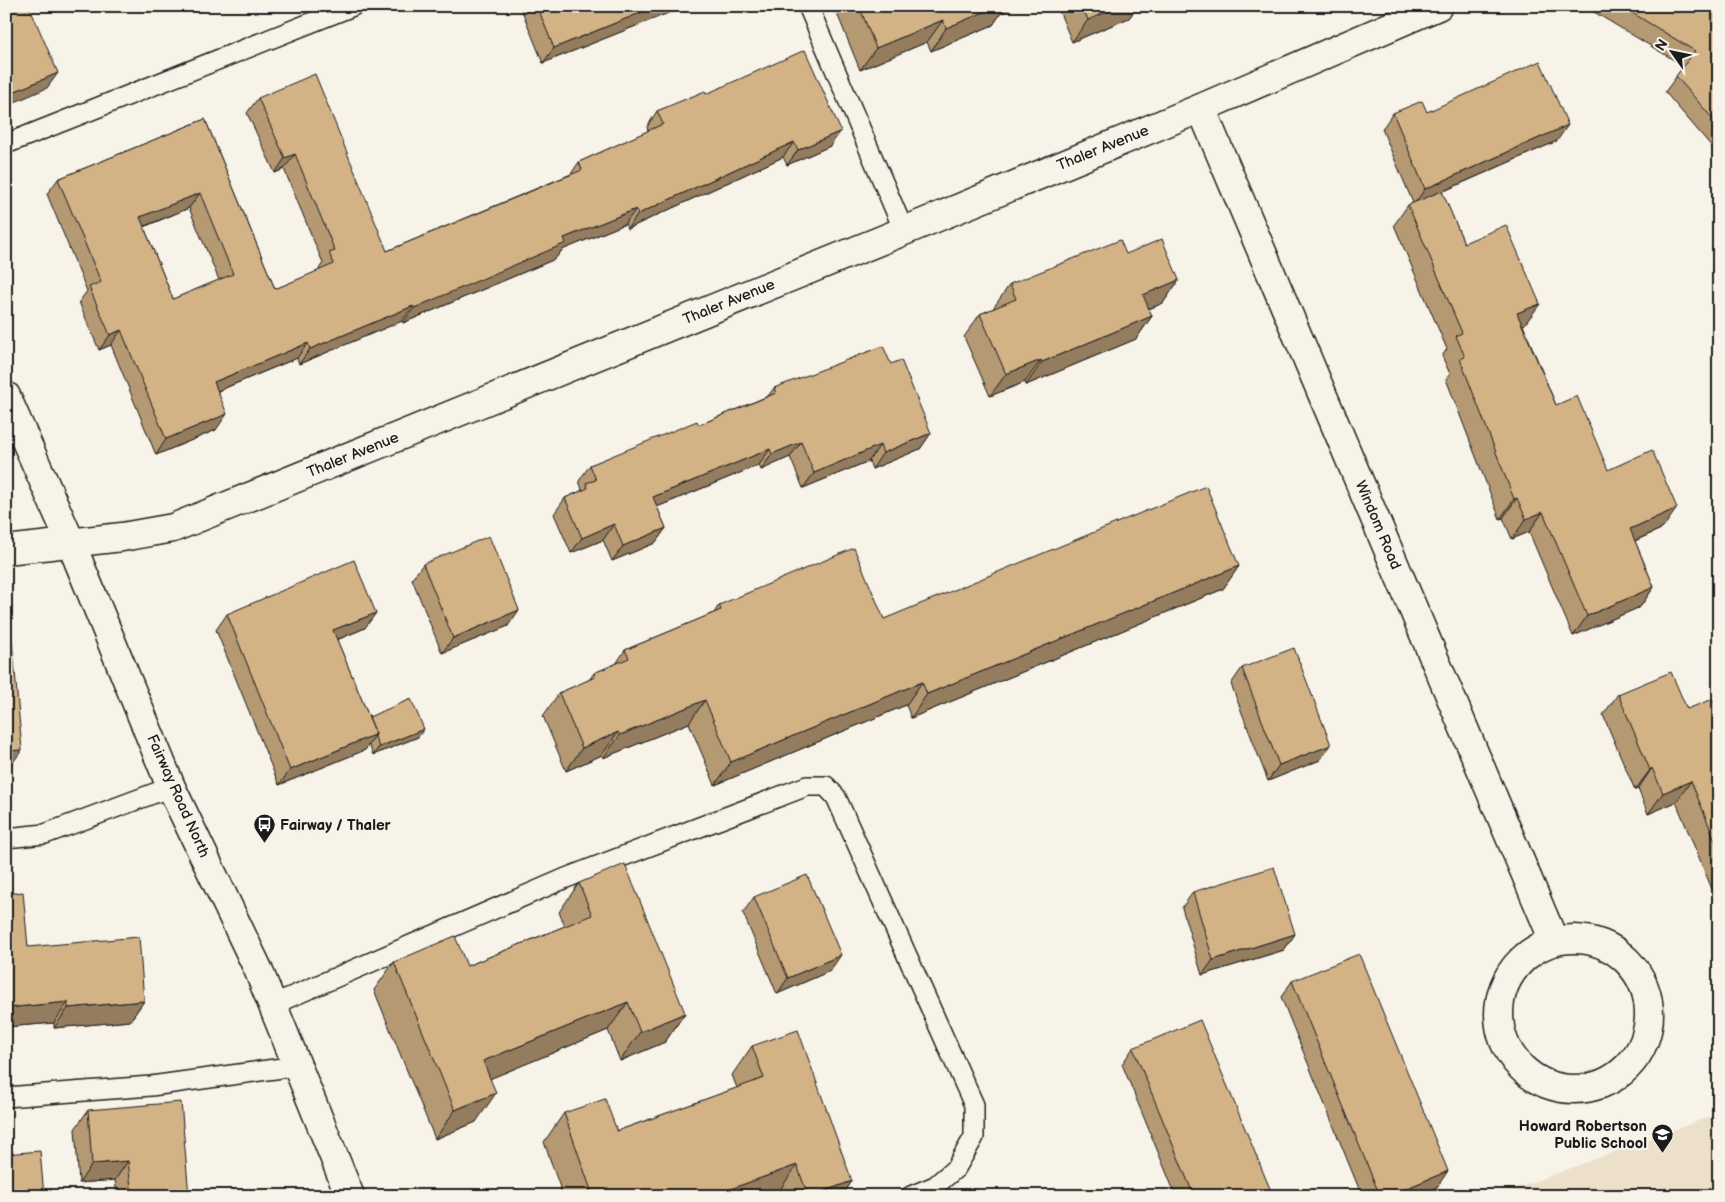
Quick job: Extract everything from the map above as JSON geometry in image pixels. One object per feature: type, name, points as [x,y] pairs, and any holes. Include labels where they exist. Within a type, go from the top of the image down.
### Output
[{"type":"street","name":"Thaler Avenue","points":[[6,550],[173,528],[904,231],[1201,108],[1438,6]]},
{"type":"street","name":"Windom Road","points":[[1201,108],[1554,941]]},
{"type":"street","name":"Fairway Road North","points":[[6,396],[70,543],[171,787],[258,969],[350,1196]]},
{"type":"street","points":[[1579,939],[1604,945],[1626,960],[1642,980],[1648,1000],[1648,1026],[1640,1051],[1620,1074],[1597,1085],[1581,1089],[1555,1087],[1532,1076],[1520,1067],[1506,1045],[1499,1020],[1501,996],[1512,972],[1530,952],[1554,941],[1579,939]]},
{"type":"lane","points":[[6,144],[353,6]]},
{"type":"lane","points":[[808,6],[904,231]]},
{"type":"lane","points":[[272,1005],[566,878],[807,786],[826,786],[836,798],[974,1105],[974,1137],[956,1168],[935,1186],[911,1196]]},
{"type":"lane","points":[[6,838],[45,834],[171,787]]},
{"type":"lane","points":[[6,1097],[150,1086],[297,1066]]},
{"type":"shaded area","name":"Howard Robertson Public School","points":[[1719,1113],[1719,1196],[1496,1196]]},
{"type":"building","points":[[6,6],[29,6],[58,73],[6,95]]},
{"type":"building","points":[[537,6],[657,6],[554,48]]},
{"type":"building","points":[[859,6],[999,6],[946,28],[943,20],[876,48]]},
{"type":"building","points":[[1082,6],[1120,6],[1088,20]]},
{"type":"building","points":[[1621,6],[1719,6],[1719,126],[1676,76],[1695,51]]},
{"type":"building","points":[[805,50],[841,131],[798,150],[794,142],[638,214],[636,209],[564,238],[566,243],[414,308],[413,306],[310,349],[308,343],[214,382],[227,414],[166,439],[121,330],[110,335],[89,287],[101,282],[58,179],[205,119],[275,289],[334,264],[329,253],[335,251],[295,154],[285,158],[258,98],[315,74],[387,251],[582,170],[579,162],[663,124],[657,111],[705,91],[706,94]],"holes":[[[200,193],[233,274],[173,299],[140,217]]]},
{"type":"building","points":[[1540,61],[1568,125],[1425,189],[1393,113],[1422,101],[1427,112]]},
{"type":"building","points":[[1442,191],[1464,243],[1506,225],[1540,304],[1517,313],[1556,405],[1577,396],[1608,470],[1652,450],[1677,508],[1630,529],[1654,587],[1587,616],[1543,512],[1526,519],[1517,498],[1514,499],[1460,359],[1465,357],[1456,336],[1462,333],[1408,205]]},
{"type":"building","points":[[1162,239],[1179,280],[1143,295],[1152,316],[1042,362],[1041,360],[1006,374],[980,314],[1016,299],[1010,284],[1120,240],[1126,254]]},
{"type":"building","points":[[883,346],[891,364],[901,360],[931,433],[883,453],[880,445],[814,473],[801,442],[772,454],[770,449],[653,497],[666,528],[623,546],[614,524],[582,538],[565,498],[588,488],[586,483],[596,480],[590,465],[697,421],[699,425],[776,393],[774,388]]},
{"type":"building","points":[[1206,486],[1239,566],[927,694],[922,682],[731,762],[705,700],[620,735],[618,732],[582,748],[559,693],[595,677],[594,673],[629,658],[625,650],[721,610],[719,605],[854,548],[884,619]]},
{"type":"building","points":[[489,536],[519,610],[453,638],[423,564]]},
{"type":"building","points":[[354,560],[376,613],[333,630],[376,734],[290,770],[227,614]]},
{"type":"building","points":[[12,638],[22,750],[6,751],[6,639]]},
{"type":"building","points":[[1294,648],[1331,745],[1279,765],[1242,668]]},
{"type":"building","points":[[1671,672],[1687,709],[1713,699],[1719,714],[1719,850],[1691,781],[1663,793],[1652,768],[1650,770],[1618,694]]},
{"type":"building","points":[[411,699],[424,729],[379,747],[369,717]]},
{"type":"building","points":[[625,864],[685,1013],[640,1032],[628,1002],[483,1061],[496,1093],[455,1110],[394,962],[455,936],[467,966],[592,915],[579,883]]},
{"type":"building","points":[[1274,867],[1295,934],[1213,960],[1193,892]]},
{"type":"building","points":[[807,875],[841,955],[788,978],[754,897]]},
{"type":"building","points":[[23,892],[28,947],[139,937],[144,1001],[68,1008],[68,1002],[6,1008],[6,894]]},
{"type":"building","points":[[1359,954],[1448,1171],[1388,1196],[1380,1196],[1292,981]]},
{"type":"building","points":[[1200,1020],[1273,1196],[1194,1196],[1133,1048]]},
{"type":"building","points":[[798,1030],[852,1181],[808,1196],[797,1165],[711,1196],[593,1196],[564,1113],[605,1099],[617,1131],[764,1078],[752,1046]]},
{"type":"building","points":[[181,1102],[189,1196],[132,1196],[128,1161],[92,1164],[88,1110]]},
{"type":"building","points":[[40,1151],[44,1196],[6,1196],[6,1154]]},
{"type":"place","name":"Fairway / Thaler","points":[[264,844]]},
{"type":"place","name":"Howard Robertson Public School","points":[[1663,1154]]}]
